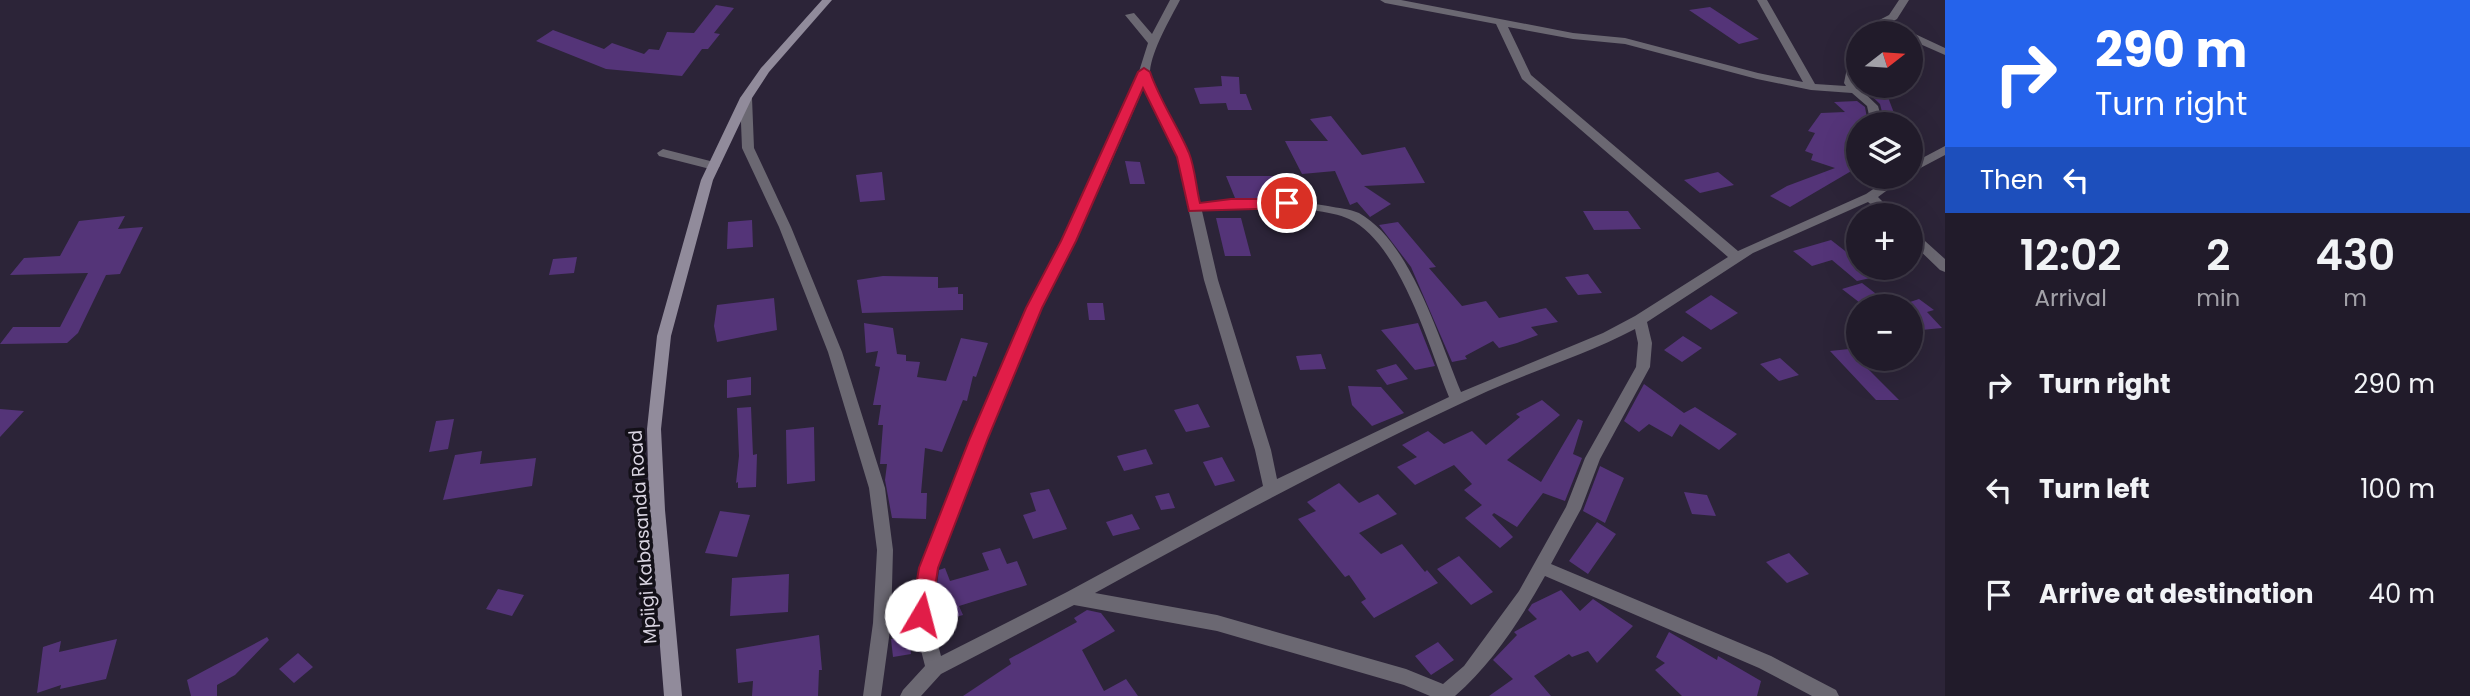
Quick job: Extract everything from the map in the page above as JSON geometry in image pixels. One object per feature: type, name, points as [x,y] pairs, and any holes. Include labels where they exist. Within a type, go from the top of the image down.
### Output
[{"type":"main road","name":"Mpiigi Kabasanda Road","points":[[673,696],[657,510],[654,429],[664,337],[707,180],[746,98],[765,71],[827,0]]},
{"type":"street","points":[[935,668],[921,615],[929,568],[979,438],[1034,308],[1091,193],[1144,72],[1153,42],[1175,0]]},
{"type":"street","points":[[1385,0],[1573,36],[1647,45],[1757,76],[1811,87],[1846,89]]},
{"type":"street","points":[[1762,0],[1811,87]]},
{"type":"street","points":[[1886,21],[1894,17],[1904,0]]},
{"type":"street","points":[[1130,15],[1153,42]]},
{"type":"street","points":[[1500,20],[1526,77],[1737,257]]},
{"type":"street","points":[[1923,42],[1945,52]]},
{"type":"street","points":[[1144,72],[1183,157],[1211,280],[1263,450],[1271,489]]},
{"type":"street","points":[[746,98],[748,148],[785,227],[835,352],[877,488],[885,550],[882,623],[872,696]]},
{"type":"street","points":[[1865,98],[1876,112]]},
{"type":"street","points":[[1923,161],[1945,150]]},
{"type":"street","points":[[663,153],[714,166]]},
{"type":"street","points":[[909,696],[935,668],[1073,597],[1271,489],[1457,400],[1571,353],[1640,320],[1737,257],[1870,197],[1882,189]]},
{"type":"street","points":[[1870,197],[1877,203]]},
{"type":"street","points":[[1194,208],[1287,203],[1353,216],[1368,226],[1386,244],[1410,284],[1457,400]]},
{"type":"street","points":[[1923,246],[1945,267]]},
{"type":"street","points":[[1073,597],[1217,623],[1406,677],[1442,695],[1470,672],[1525,596],[1573,509],[1593,458],[1643,367],[1646,343],[1640,320]]},
{"type":"street","points":[[1541,567],[1765,662],[1830,696]]},
{"type":"building","points":[[716,5],[734,8],[714,33],[720,34],[708,49],[702,49],[682,76],[606,69],[536,41],[553,30],[604,49],[612,43],[644,54],[649,49],[659,50],[667,32],[694,33]]},
{"type":"building","points":[[1710,7],[1759,39],[1739,44],[1689,10]]},
{"type":"building","points":[[1221,76],[1239,77],[1240,94],[1246,94],[1252,110],[1228,110],[1226,103],[1200,104],[1194,88],[1222,86]]},
{"type":"building","points":[[1874,98],[1888,98],[1894,112],[1882,112],[1880,104]]},
{"type":"building","points":[[1857,101],[1865,107],[1866,112],[1846,112],[1846,174],[1790,207],[1770,196],[1787,186],[1835,168],[1811,160],[1813,154],[1805,151],[1815,133],[1808,131],[1821,113],[1845,112],[1834,102]]},
{"type":"building","points":[[1331,116],[1362,155],[1405,147],[1425,183],[1364,186],[1391,204],[1370,217],[1357,202],[1350,205],[1335,171],[1302,174],[1285,141],[1328,141],[1310,119]]},
{"type":"building","points":[[1125,161],[1140,162],[1145,184],[1130,184]]},
{"type":"building","points":[[882,172],[885,200],[860,202],[856,175]]},
{"type":"building","points":[[1718,172],[1734,185],[1700,193],[1684,180]]},
{"type":"building","points":[[1226,176],[1273,176],[1280,198],[1235,198]]},
{"type":"building","points":[[1583,211],[1628,211],[1641,229],[1594,230]]},
{"type":"building","points":[[125,216],[118,229],[143,227],[120,274],[106,275],[78,333],[67,343],[0,344],[13,327],[60,327],[88,273],[10,275],[24,258],[60,256],[79,221]]},
{"type":"building","points":[[1216,218],[1241,218],[1251,256],[1225,256]]},
{"type":"building","points":[[752,220],[753,247],[727,249],[728,222]]},
{"type":"building","points":[[1398,222],[1436,267],[1429,268],[1462,306],[1486,301],[1499,318],[1546,308],[1558,322],[1531,327],[1538,335],[1517,343],[1499,348],[1493,341],[1465,356],[1467,359],[1452,362],[1411,267],[1379,225]]},
{"type":"building","points":[[1831,240],[1846,252],[1846,272],[1832,260],[1812,266],[1793,251]]},
{"type":"building","points":[[577,257],[574,273],[549,275],[553,259]]},
{"type":"building","points":[[1588,274],[1602,293],[1578,295],[1565,277]]},
{"type":"building","points":[[883,276],[938,277],[938,288],[958,287],[958,294],[963,294],[963,310],[862,313],[857,280]]},
{"type":"building","points":[[1862,283],[1876,294],[1848,294],[1842,289]]},
{"type":"building","points":[[1711,295],[1738,313],[1711,330],[1685,312]]},
{"type":"building","points":[[774,298],[777,330],[717,342],[714,326],[717,305]]},
{"type":"building","points":[[1923,302],[1934,310],[1927,312],[1942,328],[1923,330]]},
{"type":"building","points":[[1087,303],[1103,303],[1105,320],[1089,320]]},
{"type":"building","points":[[864,323],[893,328],[897,354],[906,355],[906,361],[920,362],[917,377],[946,381],[961,338],[988,343],[976,377],[973,376],[967,401],[963,400],[942,452],[925,448],[921,493],[927,493],[926,519],[892,518],[885,480],[887,464],[880,464],[883,425],[878,425],[881,405],[873,405],[880,367],[875,366],[878,351],[866,353]]},
{"type":"building","points":[[1418,323],[1435,366],[1415,370],[1381,330]]},
{"type":"building","points":[[1683,336],[1702,348],[1682,362],[1664,350]]},
{"type":"building","points":[[1846,349],[1846,368],[1830,351]]},
{"type":"building","points":[[1321,354],[1326,369],[1300,370],[1296,356]]},
{"type":"building","points":[[1780,358],[1799,375],[1779,381],[1760,364]]},
{"type":"building","points":[[1396,364],[1408,379],[1387,385],[1376,370]]},
{"type":"building","points":[[1849,371],[1870,371],[1899,400],[1876,400]]},
{"type":"building","points":[[751,377],[751,395],[727,398],[727,380]]},
{"type":"building","points":[[1644,384],[1684,413],[1695,407],[1737,434],[1719,450],[1680,424],[1672,437],[1649,424],[1639,432],[1624,421]]},
{"type":"building","points":[[1348,386],[1381,387],[1404,413],[1372,426],[1352,405]]},
{"type":"building","points":[[1542,400],[1560,415],[1507,460],[1541,482],[1578,419],[1583,421],[1573,454],[1582,458],[1565,501],[1543,493],[1517,527],[1494,513],[1492,515],[1513,537],[1500,548],[1465,518],[1482,505],[1464,490],[1472,484],[1454,465],[1415,485],[1397,467],[1417,457],[1402,445],[1428,431],[1444,444],[1472,431],[1486,445],[1520,417],[1516,414]]},
{"type":"building","points":[[1198,404],[1210,427],[1186,432],[1174,410]]},
{"type":"building","points":[[751,407],[753,455],[757,454],[756,487],[738,488],[737,408]]},
{"type":"building","points":[[0,409],[24,411],[0,437]]},
{"type":"building","points":[[454,419],[448,449],[429,452],[436,421]]},
{"type":"building","points":[[814,427],[815,481],[787,484],[786,430]]},
{"type":"building","points":[[1146,449],[1153,464],[1124,471],[1117,456]]},
{"type":"building","points":[[482,451],[480,464],[536,458],[532,486],[443,500],[455,455]]},
{"type":"building","points":[[1222,457],[1235,481],[1215,486],[1203,462]]},
{"type":"building","points":[[1600,466],[1624,478],[1605,523],[1583,511]]},
{"type":"building","points":[[1339,483],[1359,503],[1378,494],[1397,514],[1359,533],[1381,554],[1402,544],[1438,583],[1374,618],[1361,602],[1366,599],[1349,575],[1345,577],[1298,519],[1316,511],[1307,502]]},
{"type":"building","points":[[1049,489],[1067,529],[1033,539],[1023,515],[1036,511],[1030,493]]},
{"type":"building","points":[[1684,492],[1707,495],[1716,516],[1692,514]]},
{"type":"building","points":[[1169,493],[1175,508],[1161,510],[1155,496]]},
{"type":"building","points":[[720,511],[750,515],[737,557],[705,553]]},
{"type":"building","points":[[1132,514],[1140,529],[1113,536],[1106,522]]},
{"type":"building","points":[[1597,522],[1616,534],[1588,574],[1569,561]]},
{"type":"building","points":[[1000,548],[1007,564],[1017,561],[1027,585],[959,606],[963,615],[935,623],[933,615],[939,570],[945,568],[950,581],[989,570],[982,553]]},
{"type":"building","points":[[1789,553],[1809,574],[1787,583],[1766,562]]},
{"type":"building","points":[[1459,556],[1493,592],[1471,605],[1437,569]]},
{"type":"building","points":[[789,574],[788,612],[730,616],[732,578]]},
{"type":"building","points":[[498,589],[524,595],[512,616],[486,609]]},
{"type":"building","points":[[1561,590],[1580,611],[1593,599],[1633,626],[1597,663],[1588,651],[1572,657],[1569,654],[1534,676],[1551,696],[1489,696],[1513,679],[1493,660],[1517,635],[1514,632],[1537,619],[1528,610],[1532,604]]},
{"type":"building","points":[[1087,610],[1101,613],[1115,631],[1082,650],[1104,691],[1126,679],[1138,696],[963,696],[1011,664],[1009,659],[1077,622],[1074,618]]},
{"type":"building","points":[[1669,632],[1717,660],[1718,656],[1761,681],[1757,696],[1682,696],[1655,670],[1665,663],[1656,657]]},
{"type":"building","points":[[819,635],[822,670],[819,670],[818,696],[752,696],[753,681],[738,683],[736,649]]},
{"type":"building","points":[[267,637],[269,640],[235,675],[217,685],[217,696],[191,696],[187,680]]},
{"type":"building","points":[[909,637],[911,654],[893,657],[891,639]]},
{"type":"building","points":[[117,639],[106,679],[60,689],[61,685],[37,693],[43,647],[61,641],[59,652]]},
{"type":"building","points":[[1438,642],[1454,660],[1431,675],[1415,656]]},
{"type":"building","points":[[298,653],[313,667],[294,683],[279,669]]},
{"type":"route","points":[[921,615],[929,568],[979,438],[1034,308],[1121,128],[1144,72],[1183,157],[1194,208],[1287,203]]}]
